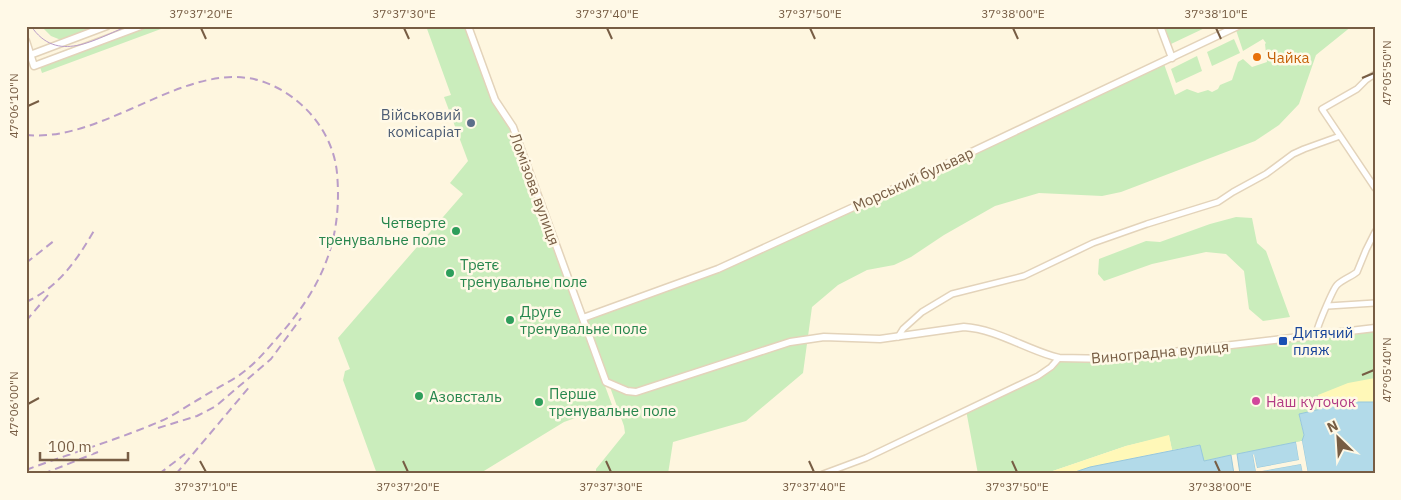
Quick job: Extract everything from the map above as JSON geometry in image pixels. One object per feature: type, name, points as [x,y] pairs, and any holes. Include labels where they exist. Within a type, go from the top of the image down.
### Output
[{"type":"street","points":[[30,55],[107,26]]},
{"type":"street","points":[[26,41],[34,66],[141,26]]},
{"type":"street","name":"Ломізова вулиця","points":[[468,26],[495,100],[513,127],[606,382]]},
{"type":"street","points":[[1160,26],[1172,58]]},
{"type":"street","name":"Морський бульвар","points":[[583,318],[726,265],[1172,58],[1223,30],[1238,26]]},
{"type":"street","points":[[1375,74],[1357,89],[1322,109],[1375,188]]},
{"type":"street","points":[[898,337],[903,329],[922,312],[952,294],[1024,276],[1093,244],[1147,224],[1218,202],[1266,174],[1293,154],[1340,136]]},
{"type":"street","points":[[1316,335],[1316,328],[1336,286],[1358,272],[1375,232]]},
{"type":"street","points":[[1328,306],[1375,304]]},
{"type":"street","name":"Виноградна вулиця","points":[[606,382],[627,391],[636,392],[790,342],[824,337],[867,340],[964,327],[998,334],[1042,353],[1059,358],[1113,359],[1375,328]]},
{"type":"street","points":[[823,474],[866,458],[1038,376],[1051,367],[1059,358]]},
{"type":"green space","points":[[41,26],[99,26],[61,40],[51,36]]},
{"type":"green space","points":[[151,26],[169,26],[42,73],[40,67]]},
{"type":"green space","points":[[426,26],[465,26],[492,101],[511,130],[612,405],[564,422],[479,474],[377,474],[343,380],[345,371],[350,369],[338,338],[463,194],[450,183],[468,161],[444,97],[451,95]]},
{"type":"green space","points":[[1164,26],[1209,26],[1171,44]]},
{"type":"green space","points":[[1243,26],[1352,26],[1316,55],[1299,104],[1279,125],[1255,141],[1121,192],[1102,196],[1039,193],[995,206],[944,235],[911,257],[894,265],[867,270],[838,285],[812,307],[803,373],[746,421],[673,442],[668,474],[596,474],[596,469],[625,433],[586,320],[720,271],[1164,64],[1175,95],[1187,89],[1198,93],[1208,90],[1212,92],[1218,89],[1220,85],[1232,80],[1238,62],[1243,59],[1252,67],[1267,62],[1266,43],[1263,39],[1243,51],[1236,30]]},
{"type":"green space","points":[[1234,39],[1240,53],[1212,66],[1207,52]]},
{"type":"green space","points":[[1197,56],[1202,71],[1176,83],[1171,69]]},
{"type":"green space","points":[[1236,217],[1252,218],[1257,243],[1266,251],[1290,317],[1263,321],[1249,309],[1244,271],[1226,254],[1206,252],[1152,264],[1104,281],[1098,274],[1099,259],[1146,241],[1160,242]]},
{"type":"green space","points":[[1375,328],[1375,392],[1318,395],[1321,409],[1299,415],[1304,436],[1302,441],[1203,461],[1200,445],[1172,450],[1169,436],[1126,446],[1044,474],[978,474],[966,410],[1038,376],[1059,358],[1098,359]]},
{"type":"sand","points":[[1375,378],[1375,402],[1319,402],[1318,395],[1348,383]]},
{"type":"sand","points":[[1169,435],[1172,450],[1090,467],[1069,474],[1044,474],[1126,446]]},
{"type":"water","points":[[1319,402],[1375,402],[1375,474],[1308,474],[1302,441],[1304,435],[1299,414],[1321,409]]},
{"type":"water","points":[[1296,442],[1299,460],[1257,468],[1253,455],[1256,472],[1301,464],[1303,474],[1240,474],[1237,454]]},
{"type":"water","points":[[1200,445],[1204,461],[1231,455],[1234,474],[1069,474],[1090,467]]},
{"type":"pier","points":[[1300,441],[1302,441],[1308,474],[1303,474],[1301,464],[1256,472],[1254,454],[1257,468],[1299,460],[1296,442],[1299,442],[1303,463]]},
{"type":"tram line","points":[[31,26],[41,38],[52,44],[64,47],[90,42],[128,26]]},
{"type":"railway","points":[[26,135],[56,134],[86,127],[175,90],[204,81],[233,77],[261,81],[276,87],[302,105],[322,129],[334,158],[338,198],[332,242],[326,263],[317,282],[292,320],[249,368],[161,421],[26,470]]},
{"type":"railway","points":[[26,302],[48,289],[66,272],[95,229]]},
{"type":"railway","points":[[26,263],[55,240]]},
{"type":"railway","points":[[26,321],[49,294]]},
{"type":"railway","points":[[158,428],[197,416],[216,406],[271,359],[301,318]]},
{"type":"railway","points":[[176,474],[251,385]]},
{"type":"railway","points":[[43,474],[98,452]]},
{"type":"railway","points":[[159,474],[185,454]]},
{"type":"place","name":"Чайка","points":[[1257,57]]},
{"type":"place","name":"Військовий комісаріат","points":[[471,123]]},
{"type":"place","name":"Четверте тренувальне поле","points":[[456,231]]},
{"type":"place","name":"Третє тренувальне поле","points":[[450,273]]},
{"type":"place","name":"Друге тренувальне поле","points":[[510,320]]},
{"type":"place","name":"Дитячий пляж","points":[[1283,341]]},
{"type":"place","name":"Азовсталь","points":[[419,396]]},
{"type":"place","name":"Наш куточок","points":[[1256,401]]},
{"type":"place","name":"Перше тренувальне поле","points":[[539,402]]}]
